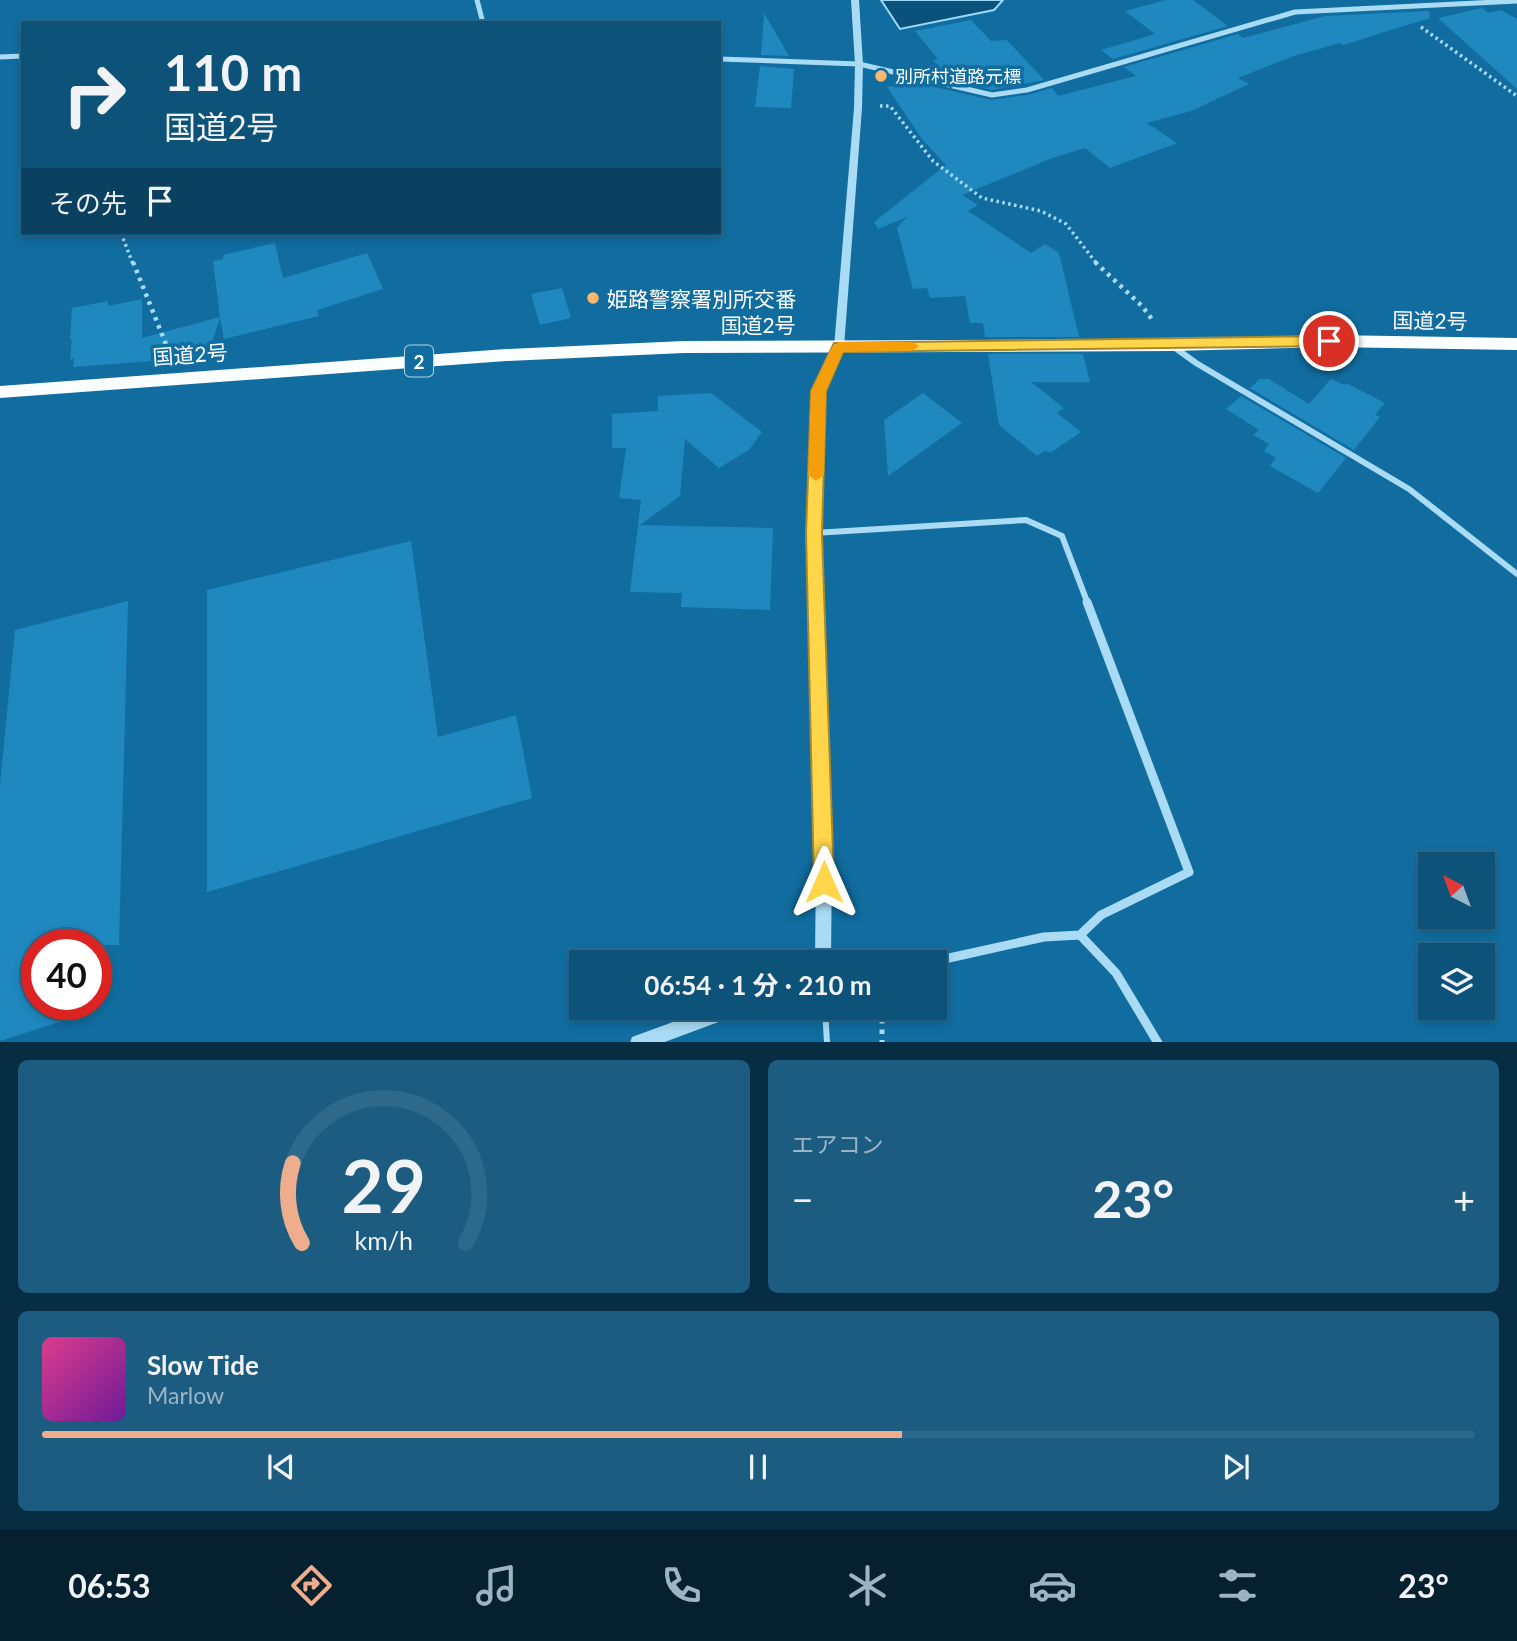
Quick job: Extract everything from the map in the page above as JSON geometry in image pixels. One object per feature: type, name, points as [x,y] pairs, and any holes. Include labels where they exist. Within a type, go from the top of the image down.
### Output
[{"type":"highway","name":"国道2号","points":[[0,392],[178,377],[581,351],[1329,341],[1517,344]]},
{"type":"street","points":[[477,0],[482,21]]},
{"type":"street","points":[[823,950],[824,858],[814,533],[818,391],[839,347],[858,108],[859,64],[855,0]]},
{"type":"street","points":[[721,59],[859,64],[992,95],[1027,90],[1295,12],[1517,1]]},
{"type":"street","points":[[0,57],[21,56]]},
{"type":"street","points":[[1172,345],[1196,363],[1409,489],[1517,574]]},
{"type":"street","points":[[814,533],[1026,520],[1062,536],[1189,872],[1101,915],[1080,934],[1044,937],[947,958]]},
{"type":"street","points":[[1080,934],[1116,973],[1158,1042]]},
{"type":"street","points":[[638,1042],[700,1020]]},
{"type":"lane","points":[[826,1020],[827,1042]]},
{"type":"path","points":[[1395,6],[1426,32],[1517,96]]},
{"type":"path","points":[[858,108],[890,106],[933,160],[982,198],[1041,211],[1066,223],[1100,268],[1142,306],[1172,345]]},
{"type":"path","points":[[122,235],[178,377]]},
{"type":"path","points":[[882,1020],[882,1042]]},
{"type":"water","points":[[881,0],[1003,0],[994,10],[900,29]]},
{"type":"building","points":[[1166,0],[1193,0],[1228,26],[1113,59],[1101,50],[1155,34],[1125,11]]},
{"type":"building","points":[[1482,8],[1489,13],[1501,10],[1517,19],[1517,89],[1438,18]]},
{"type":"building","points":[[1429,11],[1430,18],[1343,45],[1339,43],[1291,57],[1238,78],[1249,84],[1191,111],[1147,123],[1177,143],[1110,168],[1085,148],[1055,157],[962,195],[978,205],[968,211],[1031,253],[1045,244],[1059,253],[1079,337],[985,337],[983,323],[970,323],[965,296],[930,298],[927,288],[913,289],[897,228],[907,217],[878,229],[874,222],[946,165],[922,139],[887,87],[913,82],[991,100],[1028,95],[1052,88],[1058,96],[1136,76],[1124,67],[1238,34],[1243,38],[1325,16]]},
{"type":"building","points":[[764,13],[789,56],[761,55]]},
{"type":"building","points":[[971,20],[991,41],[1007,40],[1044,80],[992,90],[939,77],[946,76],[933,60],[938,59],[915,31]]},
{"type":"building","points":[[760,66],[794,69],[791,108],[755,107]]},
{"type":"building","points":[[275,243],[283,278],[367,253],[383,289],[317,310],[319,316],[224,339],[220,318],[207,357],[73,367],[74,358],[70,360],[72,308],[108,301],[108,306],[142,299],[142,338],[220,317],[213,261],[223,259],[223,255]]},
{"type":"building","points":[[562,288],[571,318],[540,325],[531,294]]},
{"type":"building","points":[[988,354],[1083,354],[1090,382],[1031,382],[1064,408],[1057,413],[1081,432],[1050,453],[1046,450],[1037,456],[999,425]]},
{"type":"building","points":[[1260,379],[1269,379],[1309,404],[1331,379],[1344,385],[1346,383],[1385,403],[1375,415],[1380,417],[1354,450],[1250,388]]},
{"type":"building","points":[[711,393],[762,432],[749,450],[719,468],[685,439],[680,496],[640,525],[773,528],[770,610],[681,607],[682,593],[630,592],[641,500],[619,498],[626,448],[612,448],[612,414],[658,411],[658,396]]},
{"type":"building","points":[[923,393],[962,423],[888,476],[884,420]]},
{"type":"building","points":[[1241,396],[1346,458],[1318,493],[1270,466],[1276,458],[1264,451],[1269,444],[1253,435],[1259,430],[1226,409]]},
{"type":"building","points":[[411,541],[438,737],[516,715],[532,798],[207,892],[207,590]]},
{"type":"building","points":[[128,601],[119,945],[112,945],[112,929],[21,929],[21,1020],[66,1020],[0,1041],[0,785],[15,630]]},
{"type":"slow traffic","points":[[816,475],[818,391],[839,347],[912,346]]},
{"type":"place","name":"別所村道路元標","points":[[881,76]]},
{"type":"place","name":"姫路警察署別所交番","points":[[593,298]]},
{"type":"route","points":[[824,882],[814,533],[818,391],[839,347],[1329,341]]}]
